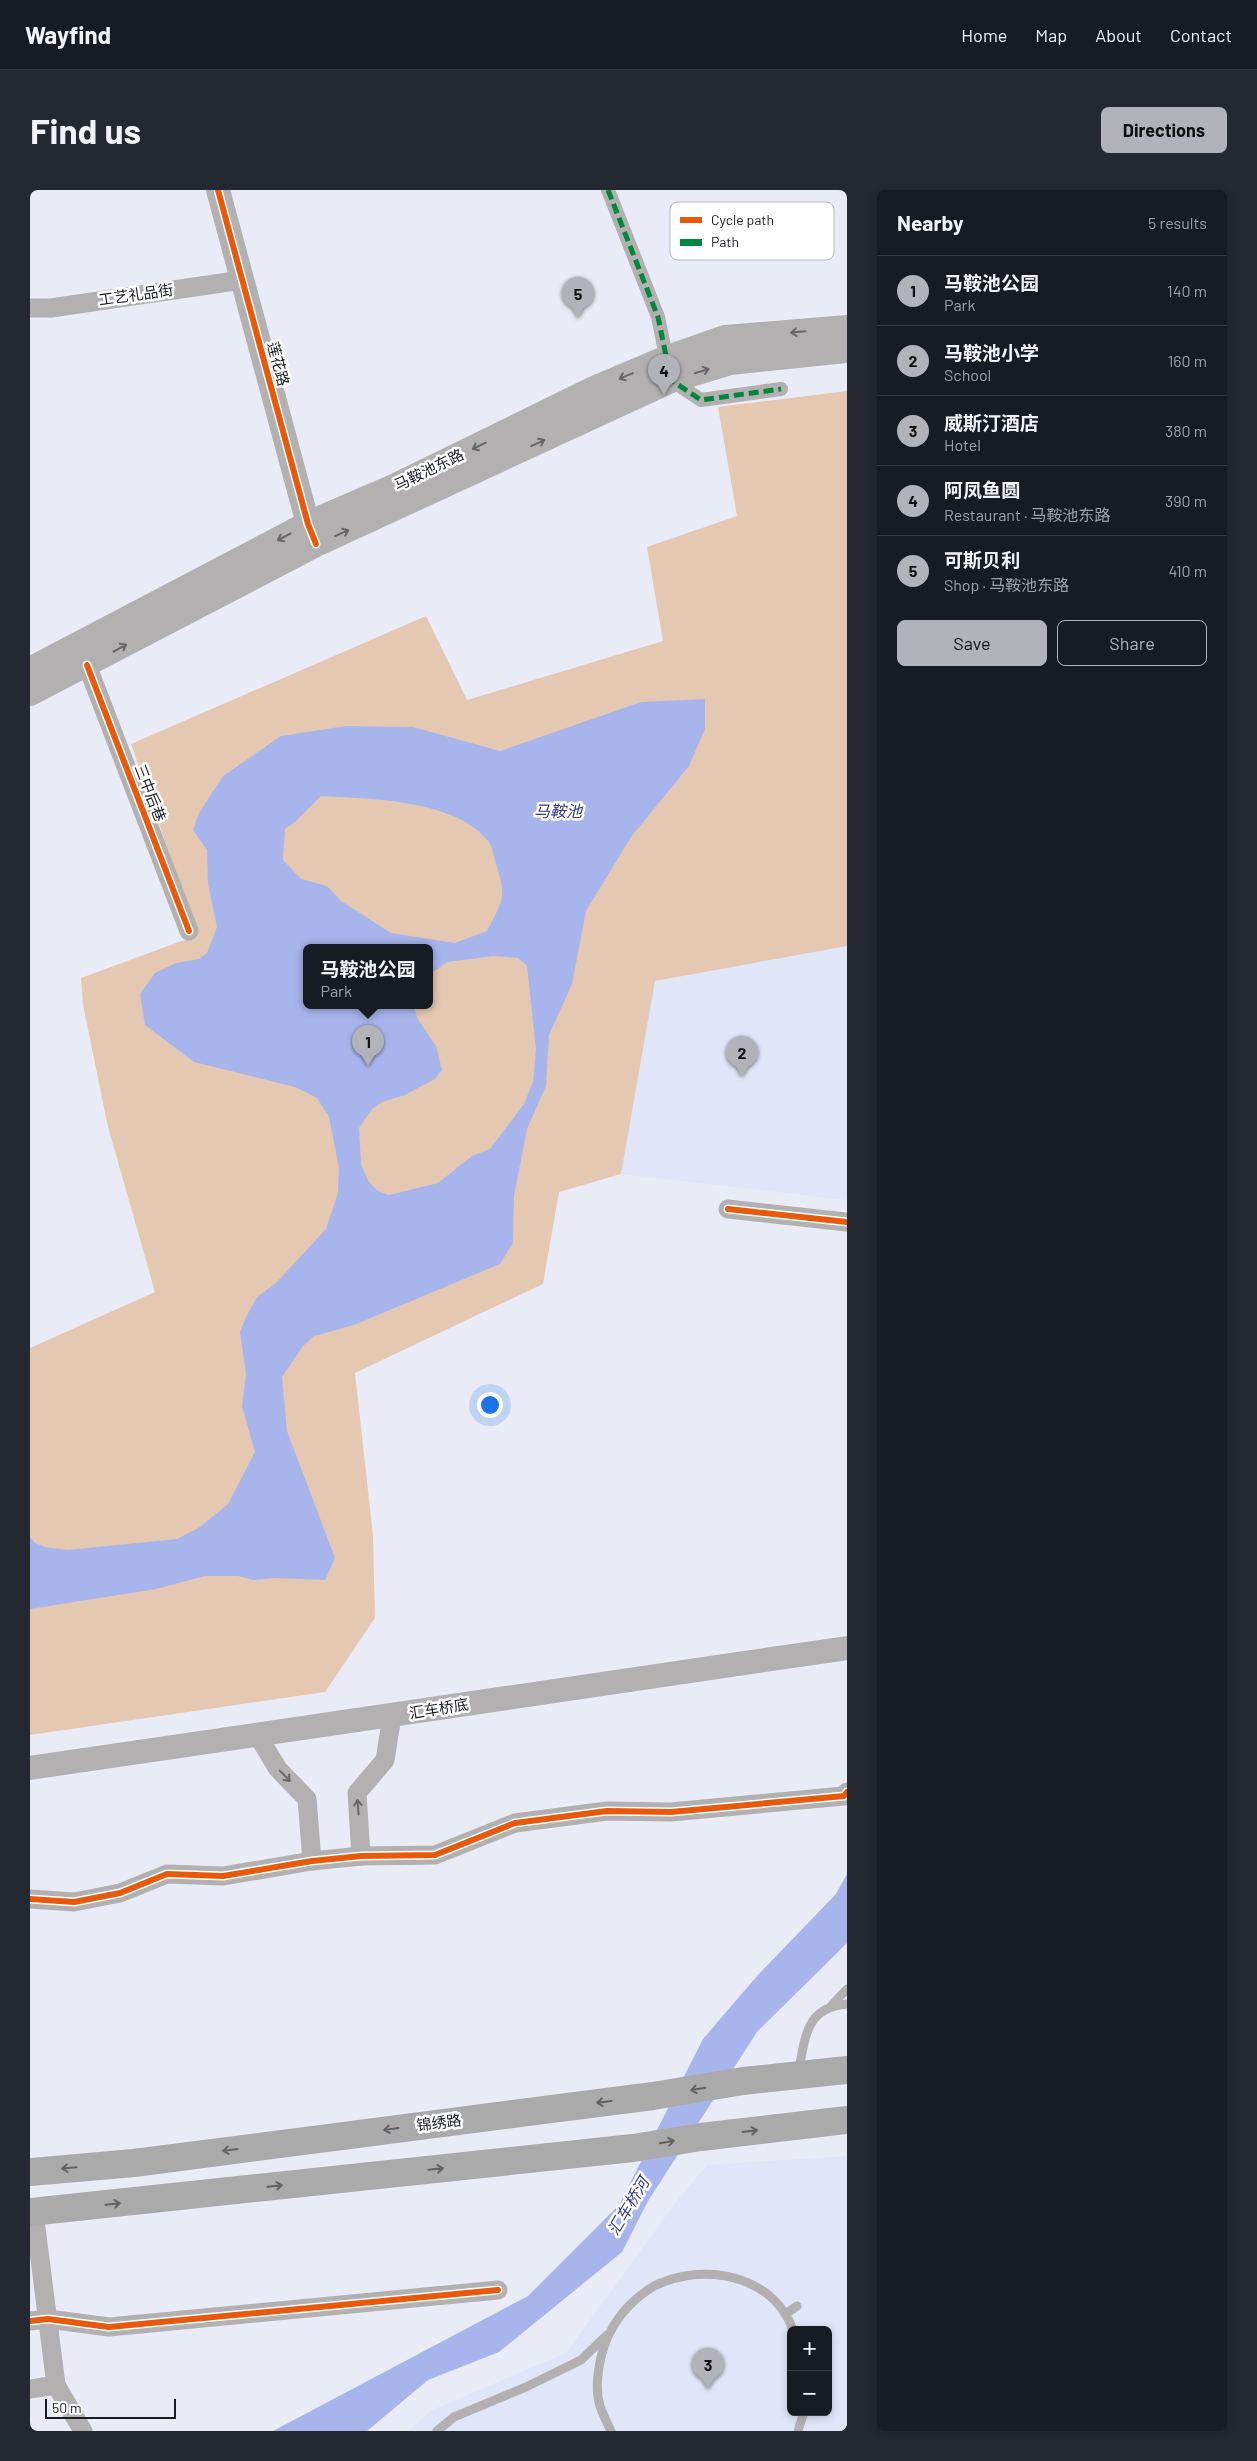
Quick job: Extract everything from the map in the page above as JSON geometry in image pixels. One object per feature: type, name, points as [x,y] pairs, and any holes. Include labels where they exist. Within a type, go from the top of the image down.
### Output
[{"type":"main road","name":"马鞍池东路","points":[[668,370],[725,338],[847,328]]},
{"type":"main road","name":"马鞍池东路","points":[[30,693],[87,665],[394,487],[594,390],[668,370],[847,350]]},
{"type":"main road","name":"马鞍池东路","points":[[30,670],[312,534]]},
{"type":"main road","name":"锦绣路","points":[[30,2172],[134,2163],[653,2096],[743,2081],[847,2070]]},
{"type":"main road","points":[[32,2212],[633,2148],[701,2137],[847,2120]]},
{"type":"street","name":"莲花路","points":[[218,190],[312,534]]},
{"type":"street","points":[[608,190],[658,317],[668,370],[701,400],[781,390]]},
{"type":"street","name":"工艺礼品街","points":[[30,308],[51,308],[242,280]]},
{"type":"street","name":"三中后巷","points":[[87,665],[189,931]]},
{"type":"street","points":[[728,1209],[847,1222]]},
{"type":"street","name":"汇车桥底","points":[[30,1768],[847,1648]]},
{"type":"street","points":[[361,1856],[356,1793],[385,1760],[392,1716]]},
{"type":"street","points":[[258,1736],[278,1769],[307,1799],[312,1861]]},
{"type":"street","points":[[30,1899],[74,1902],[120,1893],[167,1874],[223,1876],[312,1861],[361,1856],[435,1855],[515,1823],[607,1811],[671,1812],[742,1807],[844,1796],[847,1792]]},
{"type":"street","points":[[32,2212],[39,2320],[56,2385],[83,2431]]},
{"type":"street","points":[[39,2320],[109,2327],[498,2290]]},
{"type":"street","points":[[30,2389],[56,2385]]},
{"type":"lane","points":[[798,2076],[809,2024],[831,2006],[847,1989]]},
{"type":"lane","points":[[831,2006],[847,2004]]},
{"type":"lane","points":[[437,2431],[454,2416],[526,2387],[581,2360],[607,2335],[627,2306],[656,2285],[690,2274],[725,2274],[759,2287],[787,2313],[792,2326]]},
{"type":"lane","points":[[787,2313],[796,2306]]},
{"type":"lane","points":[[607,2335],[598,2369],[600,2405],[611,2431]]},
{"type":"lane","points":[[798,2431],[803,2416]]},
{"type":"shaded area","points":[[847,391],[847,946],[655,981],[621,1174],[559,1192],[543,1284],[355,1373],[373,1536],[375,1618],[325,1692],[30,1735],[30,1348],[155,1292],[108,1127],[83,1005],[81,978],[198,935],[131,744],[426,616],[467,700],[663,641],[647,547],[737,516],[718,407]]},
{"type":"shaded area","points":[[847,946],[847,1200],[621,1174],[655,981]]},
{"type":"shaded area","points":[[847,2156],[847,2431],[408,2431],[432,2410],[566,2353],[679,2198],[707,2165]]},
{"type":"water","name":"马鞍池","points":[[705,699],[705,729],[689,766],[631,837],[586,911],[572,984],[549,1035],[546,1086],[527,1129],[514,1196],[513,1243],[500,1264],[354,1325],[314,1336],[303,1346],[282,1377],[287,1431],[335,1558],[325,1580],[276,1578],[253,1580],[238,1576],[205,1576],[156,1589],[30,1609],[30,1537],[35,1543],[45,1547],[67,1550],[177,1539],[200,1527],[228,1504],[255,1452],[242,1406],[246,1374],[240,1332],[257,1297],[276,1283],[326,1229],[338,1193],[339,1168],[329,1117],[317,1098],[295,1087],[194,1062],[145,1025],[140,994],[155,973],[176,963],[199,959],[207,953],[217,927],[208,884],[207,850],[193,830],[199,813],[223,776],[281,736],[346,726],[413,727],[500,751],[641,702]],"holes":[[[321,796],[363,798],[434,809],[456,817],[474,828],[489,842],[501,884],[502,899],[487,931],[455,943],[391,933],[341,901],[327,886],[301,879],[283,860],[285,829],[295,822]],[[303,944],[433,944],[433,972],[447,962],[493,956],[518,958],[527,966],[536,1049],[533,1082],[524,1104],[490,1149],[472,1156],[438,1183],[389,1195],[378,1191],[369,1182],[361,1165],[359,1128],[372,1109],[382,1102],[405,1095],[435,1079],[442,1070],[436,1046],[417,1018],[415,1009],[303,1009]]]},
{"type":"water","name":"汇车桥河","points":[[847,1874],[847,1943],[757,2032],[648,2201],[622,2252],[499,2352],[428,2380],[367,2431],[273,2431],[528,2296],[619,2205],[703,2039],[757,1976],[836,1894]]},
{"type":"marked path","points":[[608,190],[658,317],[671,380],[701,400],[781,389]]},
{"type":"cycle path","points":[[218,190],[308,524],[316,544]]},
{"type":"cycle path","points":[[87,665],[189,931]]},
{"type":"cycle path","points":[[728,1209],[847,1222]]},
{"type":"cycle path","points":[[30,1899],[74,1902],[120,1893],[167,1874],[223,1876],[312,1861],[361,1856],[435,1855],[515,1823],[607,1811],[671,1812],[844,1796],[847,1792]]},
{"type":"cycle path","points":[[30,2321],[48,2319],[109,2327],[498,2290]]},
{"type":"place","name":"可斯贝利","points":[[578,318]]},
{"type":"place","name":"阿凤鱼圆","points":[[664,395]]},
{"type":"place","name":"马鞍池公园","points":[[368,1066]]},
{"type":"place","name":"马鞍池小学","points":[[742,1077]]},
{"type":"place","name":"威斯汀酒店","points":[[708,2389]]}]
